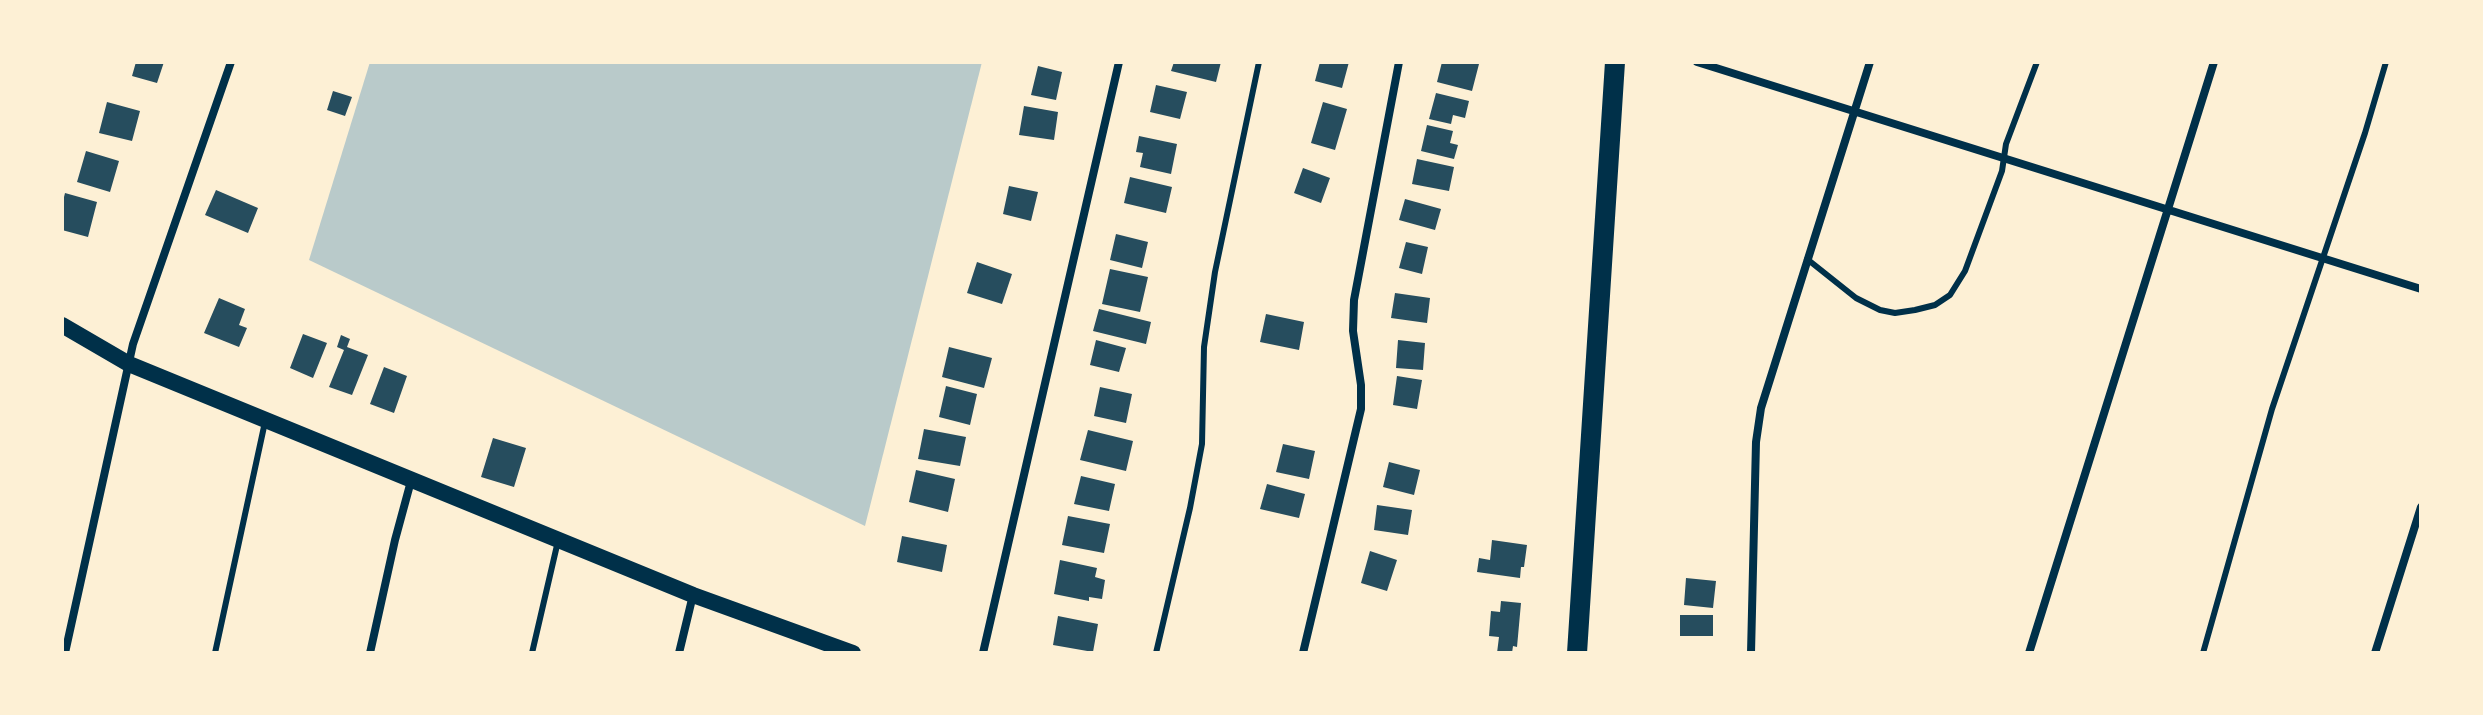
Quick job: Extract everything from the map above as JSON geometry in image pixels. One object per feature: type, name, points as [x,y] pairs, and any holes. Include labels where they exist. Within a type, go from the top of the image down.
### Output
[{"type":"main road","points":[[1577,653],[1615,62]]},
{"type":"main road","points":[[62,325],[129,364],[411,481],[826,649],[853,653]]},
{"type":"street","points":[[65,653],[129,364],[146,304],[231,62]]},
{"type":"street","points":[[983,653],[1119,62]]},
{"type":"street","points":[[1303,653],[1361,409],[1361,385],[1353,331],[1354,300],[1399,62]]},
{"type":"street","points":[[1697,62],[2421,289]]},
{"type":"street","points":[[1751,653],[1756,442],[1761,408],[1870,62]]},
{"type":"street","points":[[2029,653],[2214,62]]},
{"type":"street","points":[[370,653],[411,481]]},
{"type":"street","points":[[2375,653],[2421,507]]},
{"type":"street","points":[[679,653],[693,595]]},
{"type":"lane","points":[[1156,653],[1202,444],[1204,347],[1215,272],[1259,62]]},
{"type":"lane","points":[[1807,259],[1856,298],[1880,310],[1895,313],[1915,310],[1935,305],[1950,295],[1965,271],[2002,171],[2006,144],[2037,62]]},
{"type":"lane","points":[[2203,653],[2272,409],[2386,62]]},
{"type":"lane","points":[[215,653],[265,420]]},
{"type":"lane","points":[[532,653],[558,541]]},
{"type":"shaded area","points":[[370,62],[982,62],[865,526],[309,260]]},
{"type":"building","points":[[136,62],[164,62],[157,83],[132,76]]},
{"type":"building","points":[[1174,62],[1221,62],[1216,82],[1171,71]]},
{"type":"building","points":[[1320,62],[1349,62],[1342,88],[1315,81]]},
{"type":"building","points":[[1442,62],[1479,64],[1472,91],[1437,82]]},
{"type":"building","points":[[1038,66],[1062,72],[1056,100],[1031,95]]},
{"type":"building","points":[[1156,85],[1187,92],[1180,119],[1150,112]]},
{"type":"building","points":[[333,91],[352,97],[345,116],[327,110]]},
{"type":"building","points":[[1436,93],[1469,101],[1465,118],[1453,115],[1451,124],[1429,119]]},
{"type":"building","points":[[107,102],[140,111],[132,141],[99,133]]},
{"type":"building","points":[[1323,102],[1347,109],[1335,150],[1311,143]]},
{"type":"building","points":[[1024,106],[1058,112],[1054,140],[1019,135]]},
{"type":"building","points":[[1427,125],[1453,131],[1450,143],[1458,145],[1454,159],[1421,151]]},
{"type":"building","points":[[1139,136],[1177,144],[1171,174],[1140,167],[1143,153],[1136,152]]},
{"type":"building","points":[[86,151],[119,161],[110,192],[77,182]]},
{"type":"building","points":[[1417,159],[1454,167],[1449,191],[1412,184]]},
{"type":"building","points":[[1303,168],[1330,178],[1321,203],[1294,193]]},
{"type":"building","points":[[1130,177],[1172,187],[1166,213],[1124,203]]},
{"type":"building","points":[[1009,186],[1038,192],[1031,221],[1003,214]]},
{"type":"building","points":[[216,190],[258,208],[248,233],[205,215]]},
{"type":"building","points":[[65,193],[97,202],[88,237],[62,230]]},
{"type":"building","points":[[1405,199],[1441,209],[1435,230],[1399,220]]},
{"type":"building","points":[[1116,234],[1148,242],[1142,268],[1110,260]]},
{"type":"building","points":[[1406,242],[1428,247],[1422,274],[1399,268]]},
{"type":"building","points":[[977,262],[1012,274],[1002,304],[967,293]]},
{"type":"building","points":[[1110,269],[1148,277],[1140,312],[1102,304]]},
{"type":"building","points":[[1395,293],[1430,298],[1427,323],[1391,318]]},
{"type":"building","points":[[219,298],[245,309],[239,325],[247,328],[239,347],[204,333]]},
{"type":"building","points":[[1099,309],[1151,322],[1146,344],[1093,331]]},
{"type":"building","points":[[1266,314],[1304,322],[1299,350],[1260,342]]},
{"type":"building","points":[[303,334],[327,343],[313,378],[290,368]]},
{"type":"building","points":[[341,335],[350,339],[347,347],[368,355],[352,395],[329,387],[344,350],[337,347]]},
{"type":"building","points":[[1096,340],[1126,348],[1119,372],[1090,365]]},
{"type":"building","points":[[1398,340],[1425,343],[1423,370],[1396,368]]},
{"type":"building","points":[[949,347],[992,358],[984,388],[942,377]]},
{"type":"building","points":[[384,367],[407,376],[394,413],[370,404]]},
{"type":"building","points":[[1397,376],[1422,380],[1417,409],[1393,405]]},
{"type":"building","points":[[946,386],[977,394],[970,425],[939,417]]},
{"type":"building","points":[[1100,387],[1132,394],[1126,423],[1094,416]]},
{"type":"building","points":[[924,429],[966,437],[960,466],[918,459]]},
{"type":"building","points":[[1088,430],[1133,441],[1126,471],[1080,460]]},
{"type":"building","points":[[493,438],[526,448],[514,487],[481,477]]},
{"type":"building","points":[[1283,444],[1315,451],[1309,479],[1276,472]]},
{"type":"building","points":[[1389,462],[1420,470],[1414,495],[1383,487]]},
{"type":"building","points":[[916,470],[955,479],[948,512],[909,502]]},
{"type":"building","points":[[1081,476],[1115,484],[1109,511],[1074,504]]},
{"type":"building","points":[[1267,484],[1305,494],[1299,518],[1260,509]]},
{"type":"building","points":[[1377,505],[1412,510],[1408,535],[1374,530]]},
{"type":"building","points":[[1068,516],[1110,524],[1104,553],[1062,545]]},
{"type":"building","points":[[902,536],[947,545],[942,572],[897,562]]},
{"type":"building","points":[[1492,540],[1527,545],[1520,578],[1477,572],[1479,558],[1490,560]]},
{"type":"building","points":[[1370,551],[1397,560],[1387,591],[1361,583]]},
{"type":"building","points":[[1060,560],[1097,568],[1095,577],[1105,580],[1102,599],[1089,597],[1089,601],[1054,594]]},
{"type":"building","points":[[1686,578],[1716,581],[1713,608],[1684,605]]},
{"type":"building","points":[[1501,601],[1521,603],[1517,647],[1513,646],[1512,653],[1497,653],[1499,637],[1489,636],[1491,611],[1500,612]]},
{"type":"building","points":[[1680,615],[1713,615],[1713,636],[1680,636]]},
{"type":"building","points":[[1058,616],[1098,624],[1093,652],[1053,645]]}]
